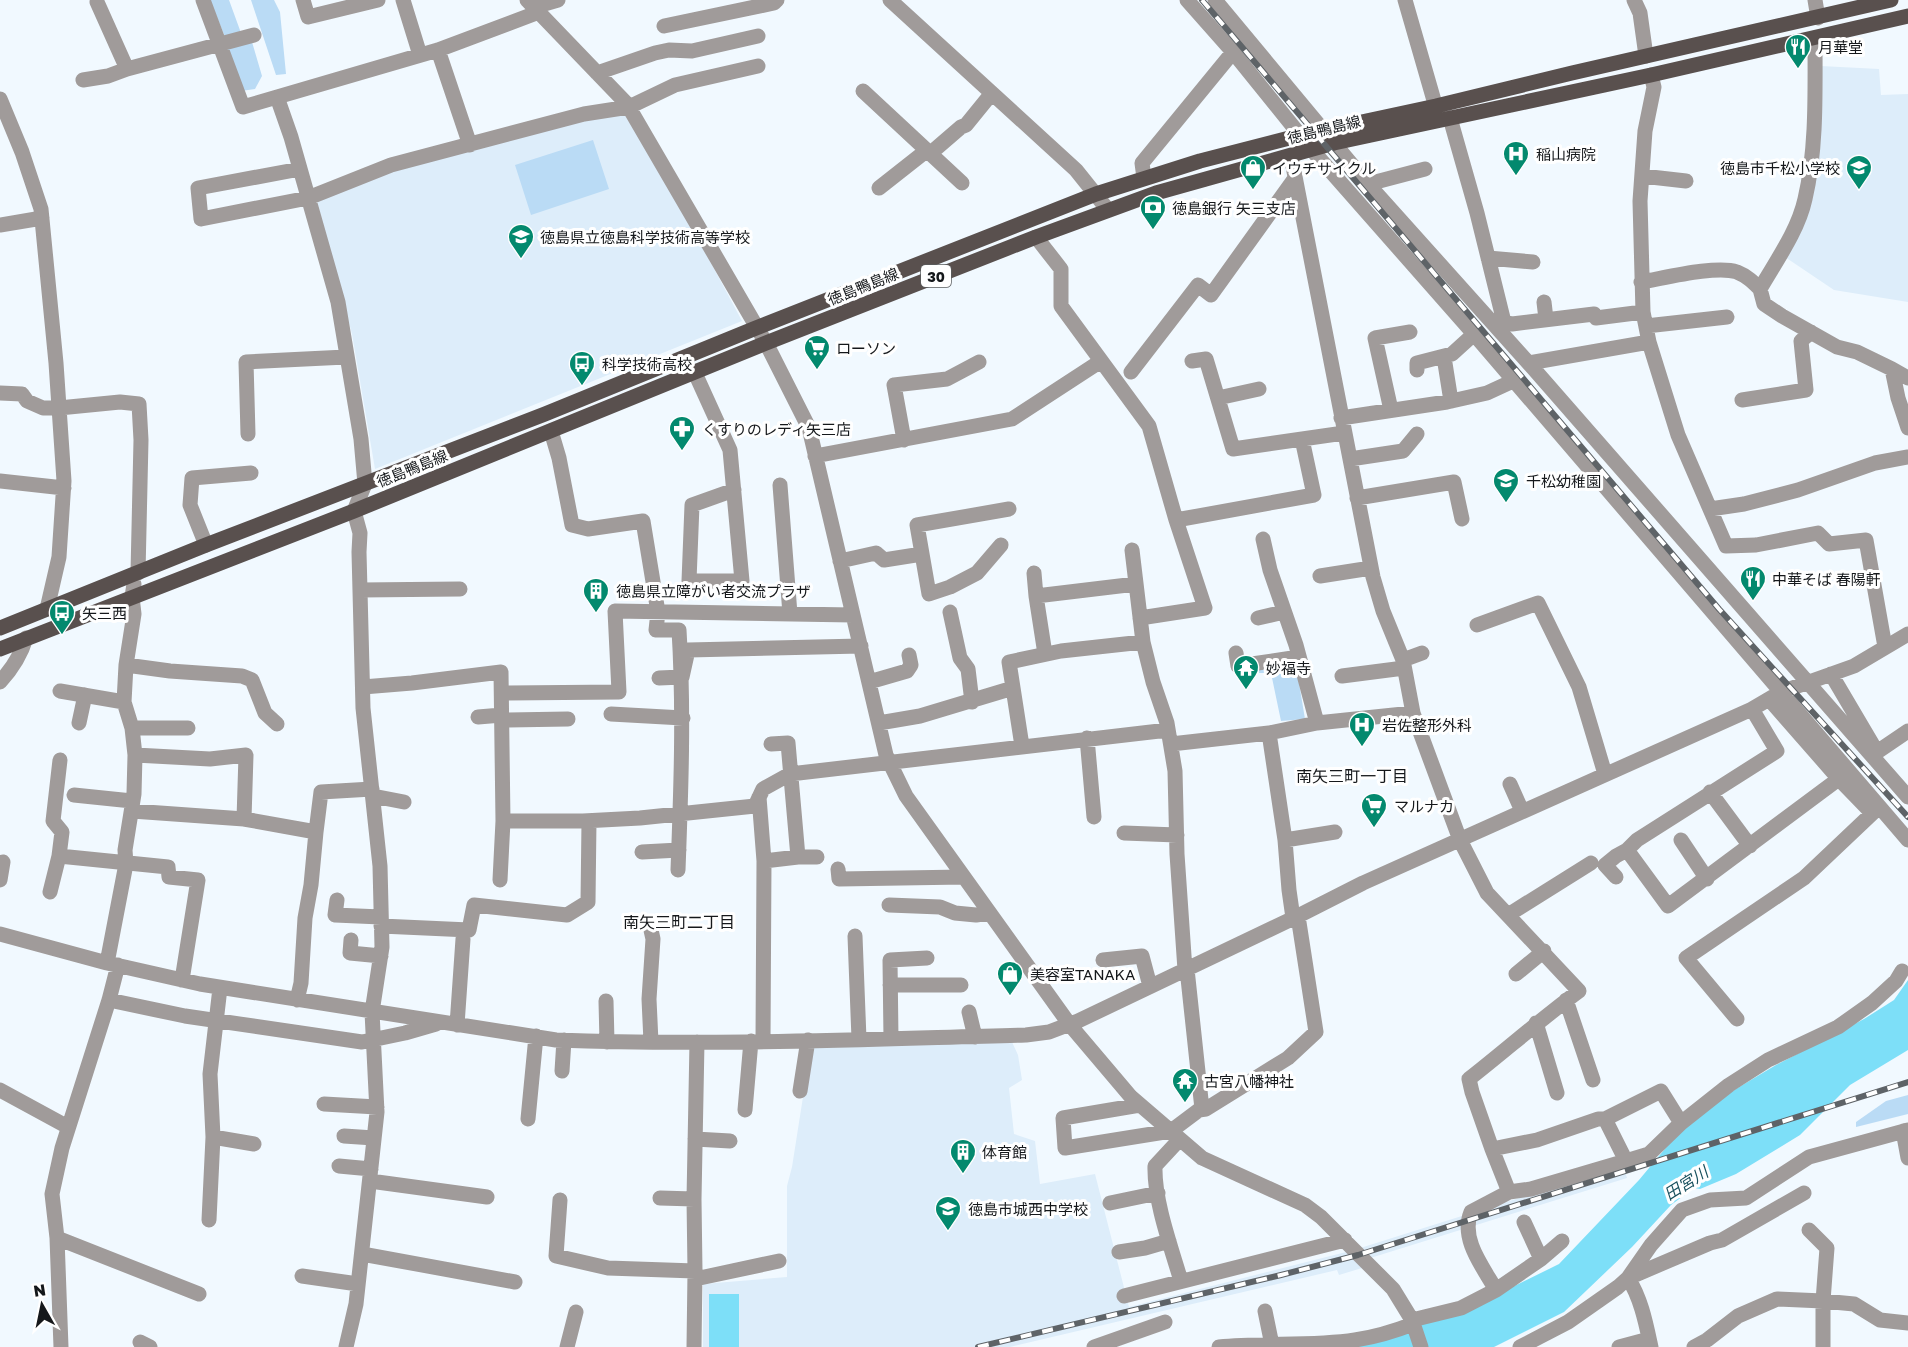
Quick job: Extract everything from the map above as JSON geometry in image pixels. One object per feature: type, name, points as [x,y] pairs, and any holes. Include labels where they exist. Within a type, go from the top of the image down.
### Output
[{"type":"main road","name":"徳島鴨島線","points":[[0,649],[354,511],[766,343],[1108,210],[1176,187],[1442,115],[1646,56],[1891,0]]},
{"type":"main road","name":"徳島鴨島線","points":[[0,628],[1096,194],[1144,178],[1200,161],[1323,130],[1442,115],[1651,75],[1908,16]]},
{"type":"street","points":[[203,0],[243,107],[438,50],[533,6],[558,0]]},
{"type":"street","points":[[303,0],[308,17],[378,0]]},
{"type":"street","points":[[403,0],[420,55]]},
{"type":"street","points":[[664,26],[774,3],[777,0]]},
{"type":"street","points":[[890,0],[1076,170],[1108,210]]},
{"type":"street","points":[[1187,0],[1233,52],[1312,150],[1514,381],[1843,776],[1908,840]]},
{"type":"street","points":[[1215,0],[1368,184],[1501,325],[1529,363],[1908,797]]},
{"type":"street","points":[[1405,0],[1488,258],[1501,325]]},
{"type":"street","points":[[1634,0],[1640,14],[1646,56]]},
{"type":"street","points":[[1815,0],[1818,18]]},
{"type":"street","points":[[97,3],[127,69]]},
{"type":"street","points":[[533,6],[629,107],[766,343],[808,428],[889,761],[906,796],[1070,1024],[1131,1097],[1202,1158],[1305,1204],[1321,1217],[1393,1289],[1413,1322],[1421,1347]]},
{"type":"street","points":[[83,81],[254,35]]},
{"type":"street","points":[[597,73],[655,53],[669,50],[692,51],[758,36]]},
{"type":"street","points":[[1760,289],[1793,232],[1805,200],[1811,162],[1815,94],[1815,38]]},
{"type":"street","points":[[438,50],[470,145]]},
{"type":"street","points":[[1144,178],[1142,163],[1233,52]]},
{"type":"street","points":[[300,169],[198,188],[201,219],[308,198],[391,165],[584,114],[629,107],[675,85],[758,66]]},
{"type":"street","points":[[1651,75],[1654,87],[1645,131],[1640,201],[1641,282],[1644,319],[1649,342],[1678,435],[1726,546],[1756,545],[1818,533],[1828,544],[1866,540],[1885,647]]},
{"type":"street","points":[[863,91],[963,183]]},
{"type":"street","points":[[879,188],[966,125],[992,93]]},
{"type":"street","points":[[277,97],[338,302],[361,439],[365,484],[354,511],[360,533],[363,687],[380,866],[381,956],[372,1012],[377,1107],[356,1304],[346,1347]]},
{"type":"street","points":[[0,99],[22,152],[41,209],[56,363],[64,488],[59,557],[46,609]]},
{"type":"street","points":[[1291,156],[1371,568],[1383,611],[1403,664],[1413,713],[1460,840],[1487,892],[1579,991],[1536,1023],[1469,1079],[1509,1192]]},
{"type":"street","points":[[1368,184],[1425,169]]},
{"type":"street","points":[[1642,176],[1686,181]]},
{"type":"street","points":[[1131,372],[1198,285],[1211,295],[1295,178]]},
{"type":"street","points":[[0,225],[42,218]]},
{"type":"street","points":[[1036,237],[1061,269],[1061,306],[1149,426],[1176,520],[1205,608],[1140,618]]},
{"type":"street","points":[[1488,258],[1533,262]]},
{"type":"street","points":[[1641,282],[1717,270],[1735,271],[1749,278],[1760,289],[1764,304],[1782,316],[1837,347],[1857,352],[1908,378]]},
{"type":"street","points":[[1544,302],[1546,319]]},
{"type":"street","points":[[1501,325],[1594,314],[1596,318],[1727,317]]},
{"type":"street","points":[[1391,410],[1375,338],[1410,332]]},
{"type":"street","points":[[1742,400],[1806,390],[1801,341],[1811,332]]},
{"type":"street","points":[[1417,370],[1417,363],[1452,354],[1474,334]]},
{"type":"street","points":[[1529,363],[1649,342]]},
{"type":"street","points":[[248,434],[246,362],[346,357]]},
{"type":"street","points":[[1444,357],[1451,401]]},
{"type":"street","points":[[1192,361],[1206,358],[1233,449],[1302,439],[1391,410],[1486,393],[1514,381]]},
{"type":"street","points":[[815,456],[1012,419],[1101,361]]},
{"type":"street","points":[[904,440],[894,385],[947,380],[979,362]]},
{"type":"street","points":[[1892,369],[1908,428]]},
{"type":"street","points":[[695,373],[730,450],[734,490],[742,581],[689,581],[692,504],[734,490]]},
{"type":"street","points":[[1218,398],[1259,389]]},
{"type":"street","points":[[0,393],[22,394],[27,401],[43,408],[120,402],[139,404],[141,440],[132,597],[134,614],[126,665],[124,702],[132,728],[135,794],[125,850],[126,864],[109,1000],[68,1127],[52,1194],[57,1238],[61,1347]]},
{"type":"street","points":[[551,432],[559,458],[572,525],[588,530],[644,521],[658,612],[656,630],[679,630],[682,718],[678,870]]},
{"type":"street","points":[[1350,459],[1403,451],[1417,434]]},
{"type":"street","points":[[1176,520],[1314,495],[1302,439]]},
{"type":"street","points":[[1710,509],[1744,504],[1798,490],[1875,464],[1908,457]]},
{"type":"street","points":[[206,545],[190,505],[192,478],[250,473]]},
{"type":"street","points":[[0,482],[64,488]]},
{"type":"street","points":[[1357,498],[1454,482],[1462,519]]},
{"type":"street","points":[[780,484],[790,614]]},
{"type":"street","points":[[1001,545],[977,573],[950,587],[929,594],[917,525],[1009,509]]},
{"type":"street","points":[[1263,539],[1277,573],[1284,612],[1317,723]]},
{"type":"street","points":[[1132,550],[1143,642],[1170,737],[1175,771],[1186,969],[1202,1110]]},
{"type":"street","points":[[840,561],[876,553],[884,561],[922,554]]},
{"type":"street","points":[[1320,576],[1371,568]]},
{"type":"street","points":[[1034,573],[1045,654]]},
{"type":"street","points":[[1036,596],[1136,584]]},
{"type":"street","points":[[360,590],[460,589]]},
{"type":"street","points":[[1477,625],[1538,603],[1579,687],[1605,774]]},
{"type":"street","points":[[502,693],[619,692],[615,611],[853,615]]},
{"type":"street","points":[[950,612],[960,658],[968,669],[972,702]]},
{"type":"street","points":[[1258,618],[1284,612]]},
{"type":"street","points":[[0,935],[112,964],[220,988],[564,1040],[697,1042],[891,1039],[1026,1035],[1049,1032],[1186,969],[1363,883],[1752,709],[1775,695],[1854,666],[1908,634]]},
{"type":"street","points":[[0,682],[22,652],[26,638]]},
{"type":"street","points":[[1022,746],[1009,662],[1045,654],[1143,642]]},
{"type":"street","points":[[682,677],[688,650],[861,646]]},
{"type":"street","points":[[1236,652],[1238,666],[1299,657]]},
{"type":"street","points":[[1342,676],[1403,664],[1422,654]]},
{"type":"street","points":[[869,682],[907,671],[911,664],[909,655]]},
{"type":"street","points":[[126,665],[170,671],[243,676],[252,680],[265,713],[277,724]]},
{"type":"street","points":[[363,687],[501,672],[503,821],[500,880]]},
{"type":"street","points":[[1831,674],[1877,752],[1885,770]]},
{"type":"street","points":[[659,678],[682,677]]},
{"type":"street","points":[[879,723],[920,716],[1013,688]]},
{"type":"street","points":[[60,691],[124,702]]},
{"type":"street","points":[[79,723],[85,696]]},
{"type":"street","points":[[1616,877],[1605,865],[1616,856],[1710,792],[1777,751],[1752,709]]},
{"type":"street","points":[[503,821],[589,821],[640,818],[755,806],[764,789],[790,774],[1087,738],[1269,733],[1317,723],[1413,713]]},
{"type":"street","points":[[610,714],[682,718]]},
{"type":"street","points":[[478,717],[568,719]]},
{"type":"street","points":[[132,728],[188,728]]},
{"type":"street","points":[[1877,752],[1908,731]]},
{"type":"street","points":[[1181,1281],[1155,1181],[1155,1166],[1175,1135],[1202,1110],[1288,1058],[1316,1032],[1289,890],[1285,840],[1269,733]]},
{"type":"street","points":[[1087,738],[1094,817]]},
{"type":"street","points":[[771,744],[788,743],[798,858]]},
{"type":"street","points":[[135,755],[210,759],[246,755],[244,819]]},
{"type":"street","points":[[50,892],[62,832],[53,821],[60,760]]},
{"type":"street","points":[[1627,850],[1668,906],[1843,776]]},
{"type":"street","points":[[1510,784],[1522,811]]},
{"type":"street","points":[[297,1000],[301,983],[305,918],[321,792],[372,792],[404,802]]},
{"type":"street","points":[[1710,792],[1750,846]]},
{"type":"street","points":[[74,795],[132,806],[244,819],[316,832]]},
{"type":"street","points":[[745,1110],[757,1041],[764,861],[759,796]]},
{"type":"street","points":[[1737,1019],[1686,958],[1804,878],[1875,810]]},
{"type":"street","points":[[337,900],[335,915],[469,930],[474,905],[567,915],[588,902],[589,821]]},
{"type":"street","points":[[1285,840],[1335,832]]},
{"type":"street","points":[[1124,833],[1177,835]]},
{"type":"street","points":[[1681,840],[1707,879]]},
{"type":"street","points":[[642,852],[679,850]]},
{"type":"street","points":[[59,856],[168,867],[168,877],[198,880],[182,980]]},
{"type":"street","points":[[764,861],[817,857]]},
{"type":"street","points":[[0,879],[3,862]]},
{"type":"street","points":[[1508,915],[1591,863]]},
{"type":"street","points":[[838,869],[839,879],[964,877]]},
{"type":"street","points":[[889,905],[940,907],[955,913],[976,915],[990,913]]},
{"type":"street","points":[[651,930],[653,939],[649,999],[651,1042]]},
{"type":"street","points":[[855,936],[859,1039]]},
{"type":"street","points":[[457,1025],[463,939]]},
{"type":"street","points":[[351,940],[350,953],[381,956]]},
{"type":"street","points":[[1103,960],[1142,951],[1150,986]]},
{"type":"street","points":[[1516,974],[1544,951]]},
{"type":"street","points":[[891,1039],[890,960],[927,958]]},
{"type":"street","points":[[1496,1290],[1469,1240],[1467,1228],[1471,1212],[1509,1192],[1531,1190],[1649,1154],[1681,1123],[1729,1084],[1768,1060],[1838,1027],[1872,1004],[1896,981],[1902,971]]},
{"type":"street","points":[[890,985],[961,985]]},
{"type":"street","points":[[209,1220],[213,1137],[210,1074],[220,988]]},
{"type":"street","points":[[109,1000],[216,1020],[362,1042],[441,1023]]},
{"type":"street","points":[[1566,1000],[1593,1080]]},
{"type":"street","points":[[606,1001],[607,1042]]},
{"type":"street","points":[[969,1012],[975,1037]]},
{"type":"street","points":[[1536,1023],[1557,1094]]},
{"type":"street","points":[[528,1119],[536,1036]]},
{"type":"street","points":[[562,1072],[564,1040]]},
{"type":"street","points":[[800,1091],[808,1040]]},
{"type":"street","points":[[694,1347],[697,1042]]},
{"type":"street","points":[[0,1090],[68,1127]]},
{"type":"street","points":[[1492,1149],[1537,1140],[1598,1119],[1605,1119],[1660,1091],[1681,1123]]},
{"type":"street","points":[[324,1104],[377,1107]]},
{"type":"street","points":[[1140,1105],[1063,1118],[1065,1148],[1175,1135]]},
{"type":"street","points":[[1605,1119],[1626,1161]]},
{"type":"street","points":[[1628,1278],[1651,1245],[1682,1210],[1710,1200],[1746,1198],[1809,1157],[1905,1131],[1908,1158]]},
{"type":"street","points":[[344,1136],[374,1138]]},
{"type":"street","points":[[213,1137],[254,1144]]},
{"type":"street","points":[[695,1139],[730,1141]]},
{"type":"street","points":[[339,1166],[370,1175],[487,1197]]},
{"type":"street","points":[[1520,1347],[1568,1322],[1628,1278],[1722,1240],[1804,1193]]},
{"type":"street","points":[[1110,1203],[1158,1194]]},
{"type":"street","points":[[660,1198],[694,1199]]},
{"type":"street","points":[[560,1200],[556,1256],[608,1268],[695,1275],[779,1261]]},
{"type":"street","points":[[1524,1222],[1540,1259]]},
{"type":"street","points":[[1809,1230],[1827,1248],[1823,1300],[1823,1347]]},
{"type":"street","points":[[57,1238],[199,1294]]},
{"type":"street","points":[[1124,1296],[1344,1240]]},
{"type":"street","points":[[1219,1347],[1356,1340],[1395,1331],[1413,1322],[1461,1308],[1496,1290],[1540,1259],[1562,1240]]},
{"type":"street","points":[[1119,1252],[1169,1241]]},
{"type":"street","points":[[362,1254],[515,1282]]},
{"type":"street","points":[[302,1276],[358,1284]]},
{"type":"street","points":[[1619,1347],[1650,1343],[1640,1304],[1628,1278]]},
{"type":"street","points":[[1694,1347],[1738,1316],[1777,1299],[1823,1300],[1854,1304],[1880,1320],[1908,1323]]},
{"type":"street","points":[[1265,1311],[1272,1345]]},
{"type":"street","points":[[567,1347],[576,1312]]},
{"type":"street","points":[[1095,1347],[1165,1322]]},
{"type":"shaded area","points":[[210,0],[229,0],[241,33],[225,37]]},
{"type":"shaded area","points":[[251,0],[274,0],[280,12],[286,74],[276,75]]},
{"type":"shaded area","points":[[252,42],[262,76],[255,89],[241,91],[227,49]]},
{"type":"shaded area","name":"徳島市千松小学校","points":[[1821,66],[1879,69],[1881,95],[1908,94],[1908,302],[1834,290],[1785,257],[1806,211]]},
{"type":"shaded area","name":"徳島県立徳島科学技術高等学校","points":[[629,109],[742,321],[375,469],[352,334],[316,198],[402,164]]},
{"type":"shaded area","points":[[593,140],[609,189],[531,215],[515,165]]},
{"type":"shaded area","points":[[1296,665],[1305,719],[1281,721],[1271,673],[1259,673],[1258,669]]},
{"type":"shaded area","name":"徳島市城西中学校","points":[[1012,1042],[1018,1055],[1022,1080],[1009,1088],[1014,1134],[1035,1141],[1040,1184],[1095,1174],[1129,1307],[1354,1250],[1623,1165],[1627,1178],[1364,1260],[1362,1268],[1339,1275],[1337,1270],[1010,1347],[703,1347],[703,1284],[787,1277],[787,1186],[811,1046]]},
{"type":"shaded area","points":[[1908,1095],[1908,1114],[1856,1127],[1856,1122],[1886,1101]]},
{"type":"water","name":"田宮川","points":[[1908,980],[1908,1050],[1850,1085],[1800,1135],[1736,1174],[1700,1189],[1694,1188],[1671,1205],[1632,1247],[1564,1312],[1494,1347],[1317,1347],[1454,1316],[1559,1264],[1639,1180],[1694,1114],[1776,1065],[1864,1019],[1894,1000]]},
{"type":"water","points":[[709,1294],[739,1294],[739,1347],[709,1347]]},
{"type":"railway","points":[[1202,0],[1719,609],[1908,817]]},
{"type":"railway","points":[[978,1347],[1358,1255],[1908,1082]]},
{"type":"place","name":"月華堂","points":[[1798,70]]},
{"type":"place","name":"稲山病院","points":[[1516,177]]},
{"type":"place","name":"イウチサイクル","points":[[1253,191]]},
{"type":"place","name":"徳島市千松小学校","points":[[1859,191]]},
{"type":"place","name":"徳島銀行 矢三支店","points":[[1153,231]]},
{"type":"place","name":"徳島県立徳島科学技術高等学校","points":[[521,260]]},
{"type":"place","name":"ローソン","points":[[817,371]]},
{"type":"place","name":"科学技術高校","points":[[582,387]]},
{"type":"place","name":"くすりのレディ矢三店","points":[[682,452]]},
{"type":"place","name":"千松幼稚園","points":[[1506,504]]},
{"type":"place","name":"中華そば 春陽軒","points":[[1753,602]]},
{"type":"place","name":"徳島県立障がい者交流プラザ","points":[[596,614]]},
{"type":"place","name":"矢三西","points":[[62,636]]},
{"type":"place","name":"妙福寺","points":[[1246,691]]},
{"type":"place","name":"岩佐整形外科","points":[[1362,748]]},
{"type":"place","name":"マルナカ","points":[[1374,829]]},
{"type":"place","name":"美容室TANAKA","points":[[1010,997]]},
{"type":"place","name":"古宮八幡神社","points":[[1185,1104]]},
{"type":"place","name":"体育館","points":[[963,1175]]},
{"type":"place","name":"徳島市城西中学校","points":[[948,1232]]},
{"type":"district","name":"南矢三町一丁目","points":[[1352,776]]},
{"type":"district","name":"南矢三町二丁目","points":[[679,922]]}]
